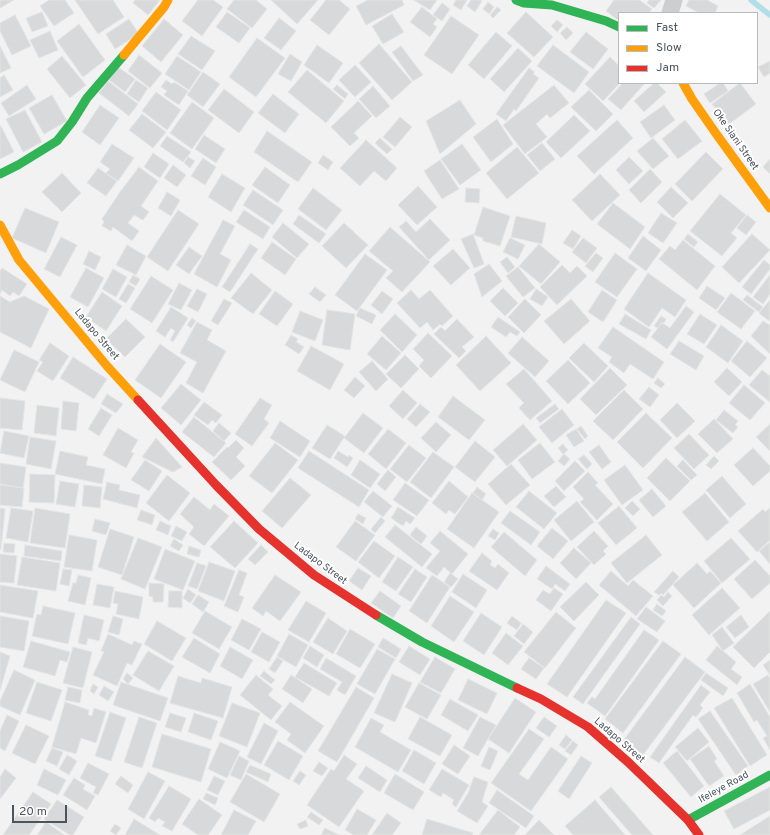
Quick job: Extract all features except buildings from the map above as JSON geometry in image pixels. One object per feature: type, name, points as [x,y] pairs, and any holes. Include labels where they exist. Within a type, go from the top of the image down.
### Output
[{"type":"main road","points":[[0,174],[18,165],[57,141],[72,122],[87,98],[136,41],[168,0]]},
{"type":"main road","points":[[516,0],[524,3],[552,5],[606,21],[618,27]]},
{"type":"main road","name":"Oke Siani Street","points":[[684,84],[692,99],[770,208]]},
{"type":"main road","name":"Ladapo Street","points":[[0,225],[19,260],[108,366],[216,485],[259,529],[314,576],[368,611],[422,642],[541,699],[588,727],[628,762],[688,820],[699,835]]},
{"type":"main road","name":"Ifeleye Road","points":[[688,820],[770,776]]},
{"type":"street","points":[[670,12],[674,0]]},
{"type":"waterway","points":[[751,0],[770,15]]},
{"type":"traffic: fast","points":[[516,0],[524,3],[552,5],[606,21],[618,27]]},
{"type":"traffic: fast","points":[[0,174],[18,165],[57,141],[72,122],[87,98],[124,55]]},
{"type":"traffic: fast","points":[[376,615],[422,642],[517,688]]},
{"type":"traffic: fast","points":[[688,820],[770,775]]},
{"type":"traffic: slow","points":[[124,55],[164,7],[168,0]]},
{"type":"traffic: slow","points":[[684,84],[717,135],[770,208]]},
{"type":"traffic: slow","points":[[0,225],[19,260],[107,366],[138,400]]},
{"type":"traffic: jam","points":[[138,400],[216,485],[259,529],[314,575],[376,615]]},
{"type":"traffic: jam","points":[[517,688],[541,699],[588,727],[628,762],[688,820],[699,835]]}]
